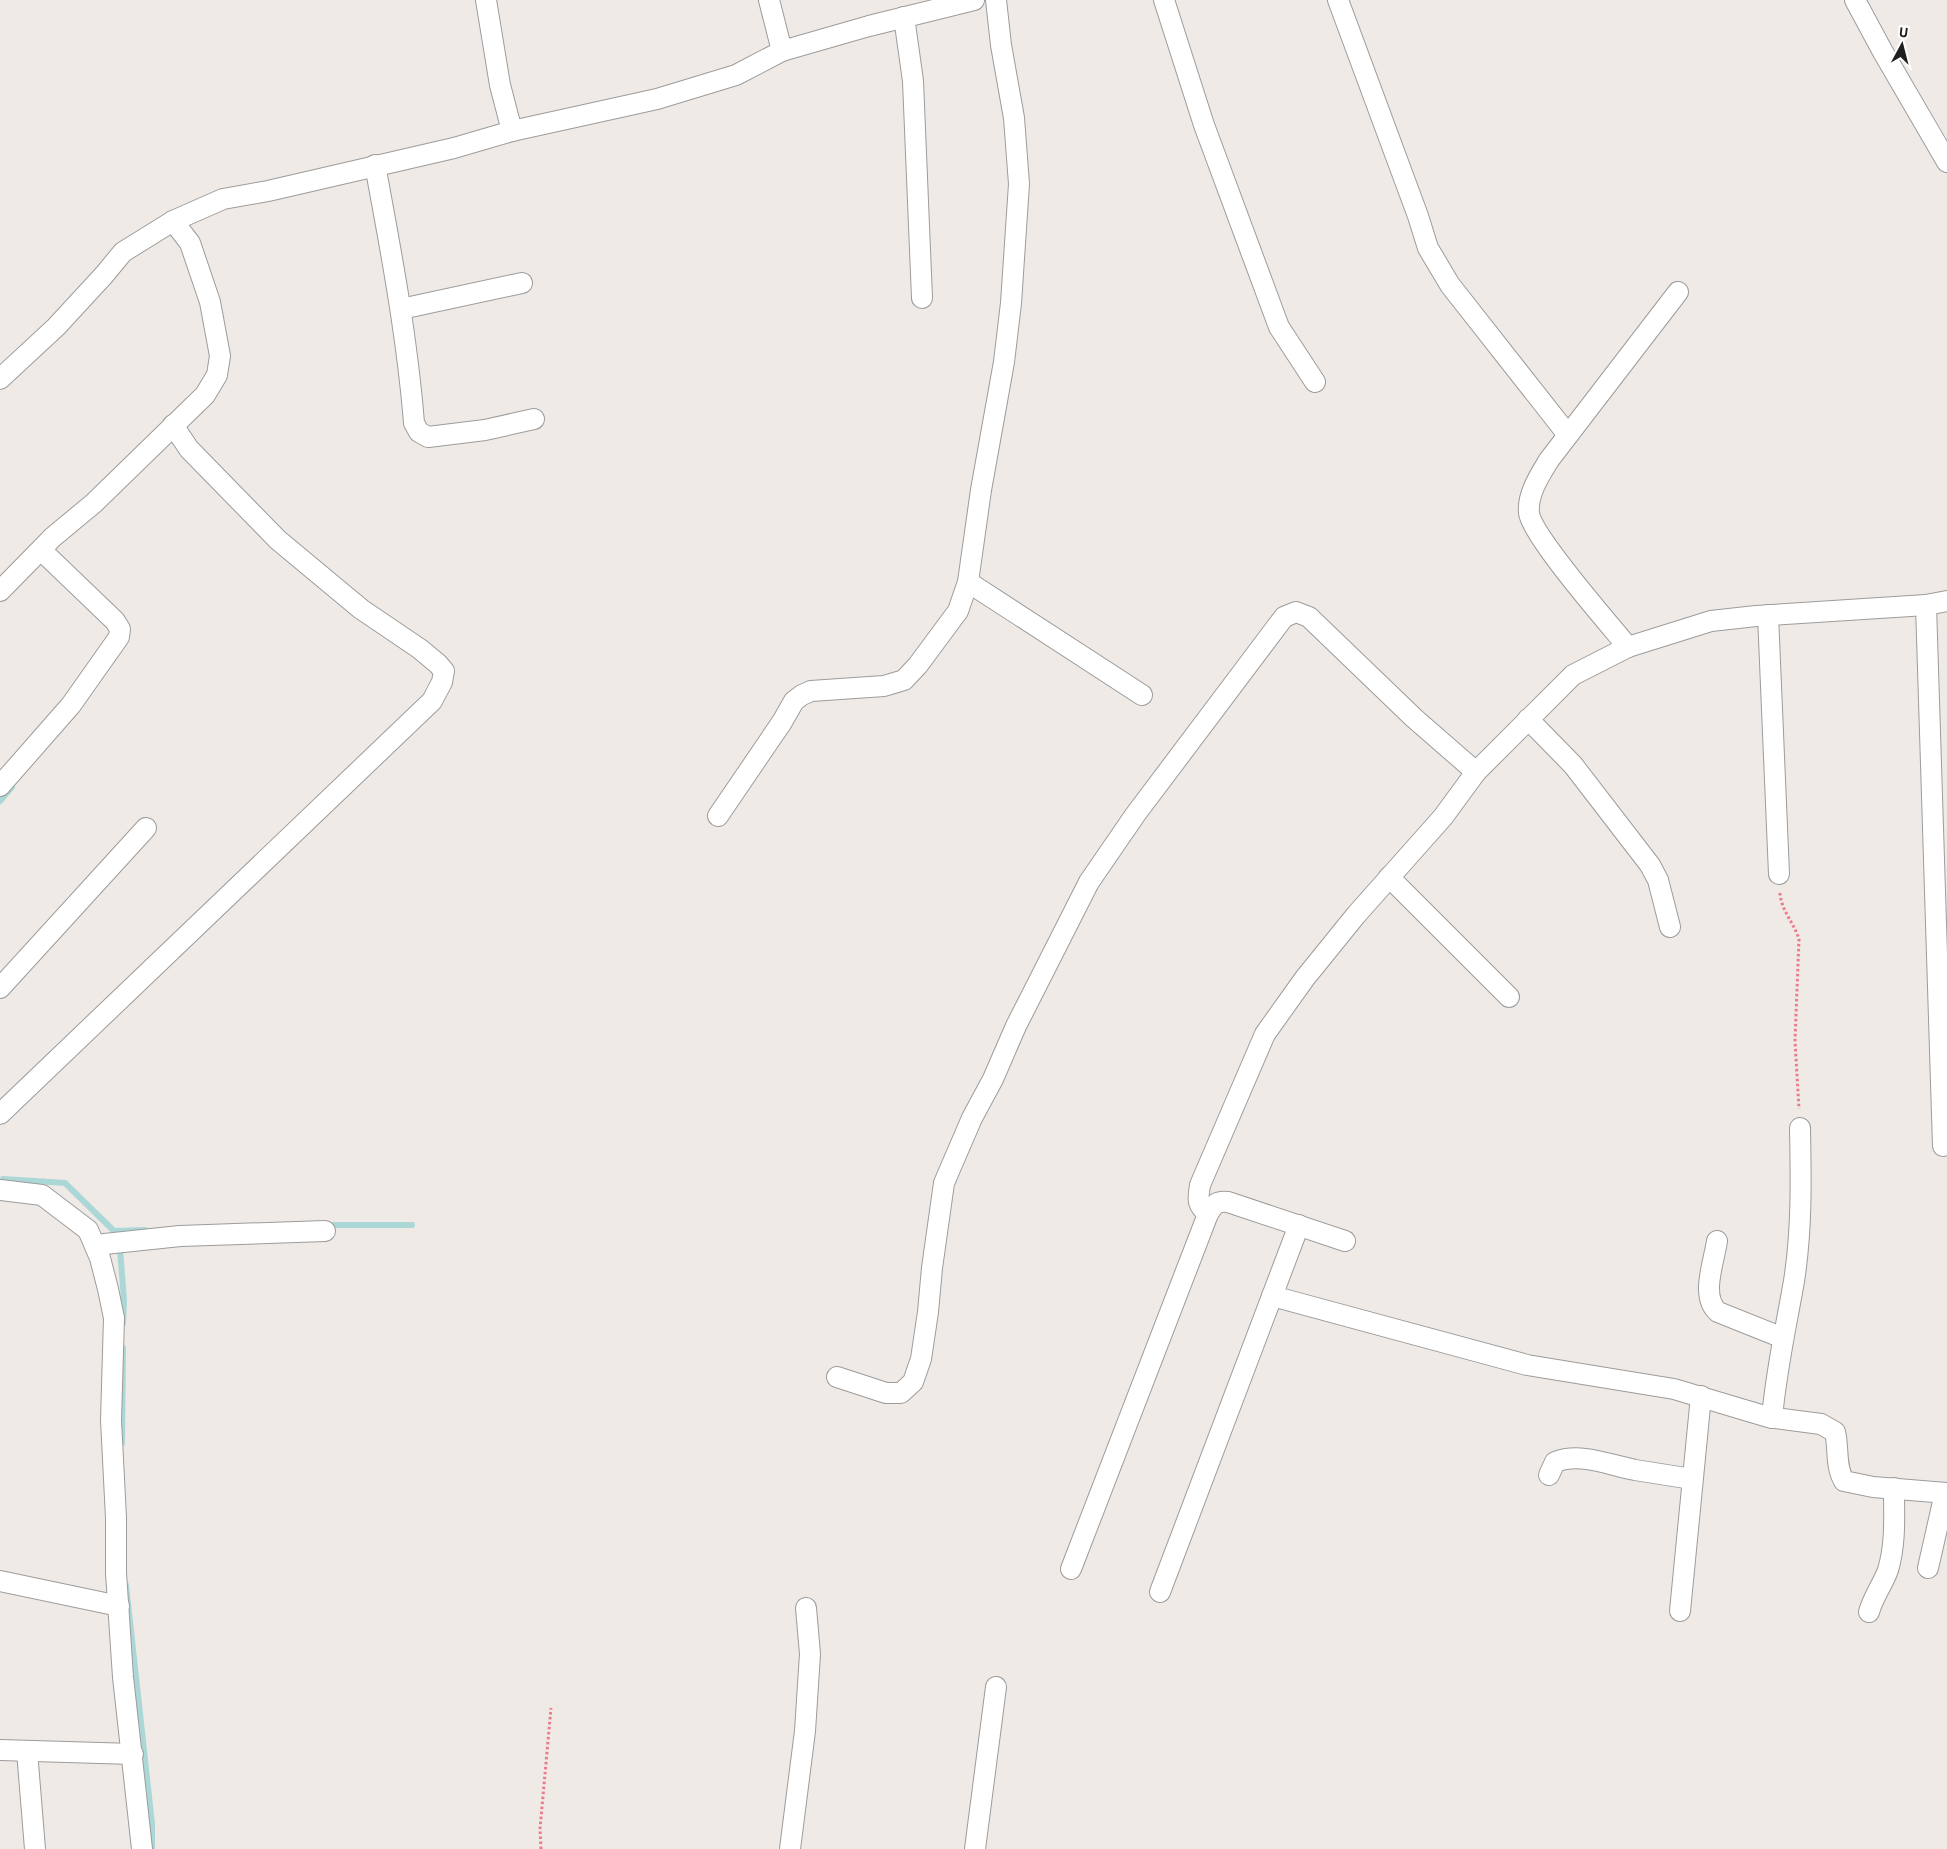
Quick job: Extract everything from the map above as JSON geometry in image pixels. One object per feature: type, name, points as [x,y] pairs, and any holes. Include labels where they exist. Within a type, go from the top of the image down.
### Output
[{"type":"street","points":[[486,0],[500,84],[512,131]]},
{"type":"street","points":[[769,0],[782,52]]},
{"type":"street","points":[[0,379],[56,327],[123,252],[173,221],[222,199],[268,191],[454,148],[512,131],[657,99],[736,75],[782,52],[904,16],[974,0]]},
{"type":"street","points":[[718,816],[782,722],[794,701],[811,691],[884,686],[904,680],[918,665],[958,611],[968,582],[981,490],[1004,362],[1011,303],[1019,184],[1014,118],[1001,45],[996,0]]},
{"type":"street","points":[[1164,0],[1204,125],[1279,326],[1315,382]]},
{"type":"street","points":[[1338,0],[1418,216],[1428,248],[1450,285],[1568,435]]},
{"type":"street","points":[[1855,0],[1947,162]]},
{"type":"street","points":[[904,16],[913,81],[922,298]]},
{"type":"street","points":[[376,165],[408,357],[414,423],[419,432],[428,437],[486,430],[534,418]]},
{"type":"street","points":[[0,590],[41,550],[94,503],[205,395],[217,375],[220,356],[210,302],[190,243],[173,221]]},
{"type":"street","points":[[401,310],[522,283]]},
{"type":"street","points":[[1628,647],[1553,554],[1532,523],[1529,513],[1530,501],[1537,480],[1549,460],[1678,292]]},
{"type":"street","points":[[0,1114],[432,701],[442,682],[444,671],[438,664],[420,649],[361,609],[278,540],[189,449],[173,425]]},
{"type":"street","points":[[0,786],[71,705],[119,637],[120,629],[115,621],[41,550]]},
{"type":"street","points":[[968,582],[1142,694]]},
{"type":"street","points":[[1208,1214],[1200,1208],[1198,1198],[1200,1184],[1265,1034],[1305,978],[1442,817],[1476,772],[1573,675],[1628,647],[1711,621],[1947,601]]},
{"type":"street","points":[[1926,604],[1943,1146]]},
{"type":"street","points":[[837,1377],[886,1393],[901,1394],[913,1382],[921,1359],[944,1183],[972,1118],[993,1079],[1016,1026],[1089,882],[1135,815],[1284,617],[1296,612],[1309,617],[1414,718],[1476,772]]},
{"type":"street","points":[[1768,615],[1779,874]]},
{"type":"street","points":[[1528,719],[1573,765],[1650,865],[1658,880],[1670,927]]},
{"type":"street","points":[[0,988],[146,828]]},
{"type":"street","points":[[1389,877],[1509,997]]},
{"type":"street","points":[[1772,1418],[1782,1338],[1794,1280],[1802,1196],[1800,1128]]},
{"type":"street","points":[[0,1190],[42,1195],[88,1230],[95,1245],[108,1289],[114,1318],[111,1420],[123,1677],[142,1849]]},
{"type":"street","points":[[1071,1569],[1208,1214],[1216,1202],[1228,1202],[1345,1241]]},
{"type":"street","points":[[1160,1592],[1299,1226]]},
{"type":"street","points":[[95,1245],[180,1236],[325,1231]]},
{"type":"street","points":[[1717,1241],[1709,1298],[1712,1307],[1718,1312],[1782,1338]]},
{"type":"street","points":[[1272,1296],[1527,1364],[1701,1396],[1772,1418],[1821,1424],[1835,1432],[1838,1444],[1840,1475],[1844,1481],[1873,1487],[1946,1493],[1928,1568]]},
{"type":"street","points":[[1680,1612],[1701,1396]]},
{"type":"street","points":[[1549,1475],[1555,1462],[1565,1458],[1583,1458],[1633,1470],[1692,1478]]},
{"type":"street","points":[[1868,1612],[1873,1598],[1888,1570],[1895,1528],[1894,1488]]},
{"type":"street","points":[[0,1581],[119,1606]]},
{"type":"street","points":[[790,1849],[805,1732],[810,1654],[806,1608]]},
{"type":"street","points":[[975,1849],[996,1687]]},
{"type":"street","points":[[0,1750],[133,1754]]},
{"type":"street","points":[[28,1751],[35,1849]]},
{"type":"path","points":[[1779,874],[1780,896],[1783,909],[1796,929],[1799,940],[1795,1042],[1800,1128]]},
{"type":"path","points":[[541,1849],[540,1828],[551,1708]]},
{"type":"waterway","points":[[0,801],[12,787]]},
{"type":"waterway","points":[[3,1179],[65,1183],[114,1231],[145,1230]]},
{"type":"waterway","points":[[324,1225],[412,1225]]},
{"type":"waterway","points":[[120,1249],[124,1300],[123,1323]]},
{"type":"waterway","points":[[122,1443],[123,1348]]},
{"type":"waterway","points":[[126,1585],[152,1824],[152,1849]]}]
